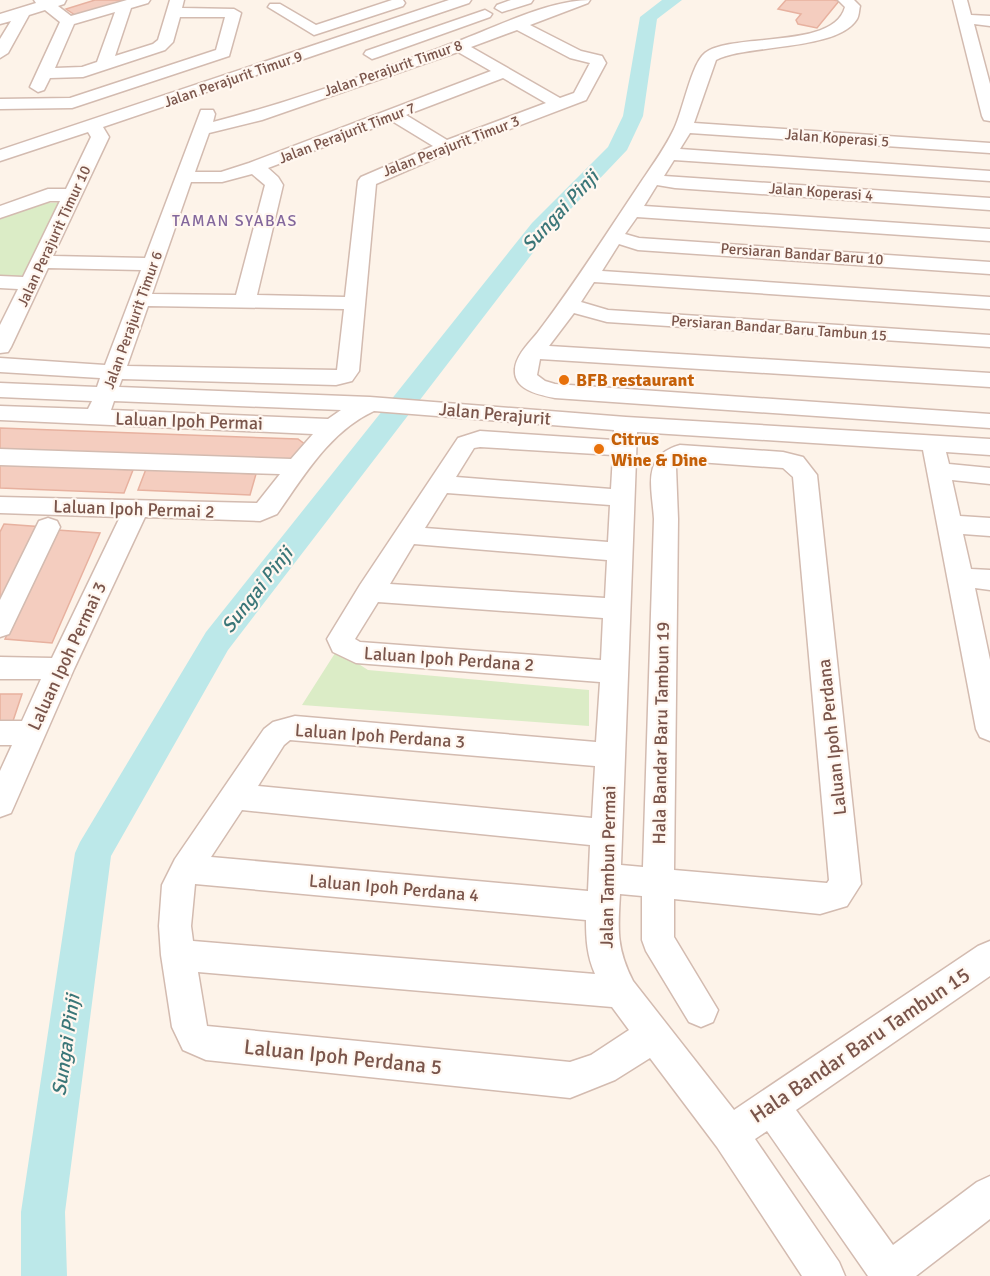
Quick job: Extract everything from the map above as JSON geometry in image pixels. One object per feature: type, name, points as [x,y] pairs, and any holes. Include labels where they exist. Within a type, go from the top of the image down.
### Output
[{"type":"street","points":[[68,21],[143,0]]},
{"type":"street","points":[[275,7],[314,30],[408,0]]},
{"type":"street","name":"Jalan Perajurit Timur 9","points":[[0,156],[465,0]]},
{"type":"street","points":[[502,8],[526,0]]},
{"type":"street","name":"Jalan Perajurit Timur 8","points":[[201,130],[256,116],[459,46],[583,0]]},
{"type":"street","points":[[845,0],[853,6],[850,18],[842,26],[826,33],[767,46],[724,50],[710,57],[684,127],[669,154],[569,305],[533,352],[524,370],[526,377],[543,389],[725,404],[990,421]]},
{"type":"street","points":[[960,0],[986,79],[990,116]]},
{"type":"street","points":[[0,7],[24,6],[51,1],[68,21]]},
{"type":"street","points":[[354,4],[369,13]]},
{"type":"street","points":[[104,66],[125,5]]},
{"type":"street","points":[[0,19],[24,6]]},
{"type":"street","points":[[0,53],[24,6]]},
{"type":"street","points":[[0,104],[72,103],[223,53],[234,13],[176,6],[162,45],[81,72],[45,73]]},
{"type":"street","points":[[372,54],[485,14]]},
{"type":"street","points":[[965,19],[990,21]]},
{"type":"street","points":[[30,103],[68,21]]},
{"type":"street","name":"Jalan Perajurit Timur 3","points":[[113,372],[336,378],[344,376],[348,371],[367,181],[446,147],[580,96],[598,63],[596,59],[576,55],[517,24]]},
{"type":"street","points":[[349,39],[394,67]]},
{"type":"street","points":[[459,46],[560,104]]},
{"type":"street","points":[[224,65],[240,76]]},
{"type":"street","name":"Jalan Perajurit Timur 7","points":[[185,177],[222,177],[255,167],[394,116],[504,72]]},
{"type":"street","name":"Jalan Perajurit Timur 6","points":[[97,417],[209,105],[194,92]]},
{"type":"street","points":[[394,116],[446,147]]},
{"type":"street","name":"Jalan Perajurit Timur 10","points":[[0,347],[100,136],[93,125]]},
{"type":"street","name":"Jalan Koperasi 5","points":[[684,127],[990,148]]},
{"type":"street","points":[[834,137],[845,225],[843,256],[864,372],[876,414]]},
{"type":"street","points":[[669,154],[990,176]]},
{"type":"street","points":[[246,301],[274,185],[255,167]]},
{"type":"street","name":"Jalan Koperasi 4","points":[[653,179],[675,183],[990,204]]},
{"type":"street","points":[[0,212],[48,195],[72,195]]},
{"type":"street","points":[[633,211],[990,235]]},
{"type":"street","name":"Persiaran Bandar Baru 10","points":[[614,237],[638,244],[843,256],[990,268]]},
{"type":"street","points":[[41,262],[153,264]]},
{"type":"street","points":[[587,276],[990,303]]},
{"type":"street","points":[[0,282],[32,283]]},
{"type":"street","points":[[722,285],[723,324]]},
{"type":"street","points":[[140,300],[354,303]]},
{"type":"street","name":"Persiaran Bandar Baru Tambun 15","points":[[569,305],[607,316],[990,340]]},
{"type":"street","points":[[533,352],[990,380]]},
{"type":"street","points":[[725,364],[726,430]]},
{"type":"street","points":[[0,365],[113,372]]},
{"type":"street","name":"Jalan Perajurit","points":[[0,390],[370,404],[449,410],[626,436],[726,430],[990,447]]},
{"type":"street","points":[[0,457],[299,467],[332,427],[350,412],[370,404]]},
{"type":"street","name":"Laluan Ipoh Permai","points":[[0,413],[332,427]]},
{"type":"street","points":[[621,552],[407,535],[464,446],[475,440],[626,436]]},
{"type":"street","name":"Jalan Tambun Permai","points":[[626,436],[602,938],[606,962],[621,992],[730,1134],[825,1276]]},
{"type":"street","points":[[933,444],[960,578],[981,638],[989,715]]},
{"type":"street","name":"Hala Bandar Baru Tambun 19","points":[[680,453],[665,464],[663,477],[666,519],[658,940],[701,1010]]},
{"type":"street","name":"Laluan Ipoh Perdana","points":[[604,892],[658,883],[828,898],[842,891],[846,876],[804,471],[795,463],[783,460],[680,453]]},
{"type":"street","name":"Laluan Ipoh Permai 2","points":[[0,505],[255,513],[268,508],[299,467]]},
{"type":"street","points":[[938,471],[990,476]]},
{"type":"street","points":[[440,484],[623,498]]},
{"type":"street","name":"Laluan Ipoh Permai 3","points":[[0,804],[60,669],[136,510]]},
{"type":"street","points":[[949,524],[990,527]]},
{"type":"street","points":[[0,627],[48,527]]},
{"type":"street","name":"Laluan Ipoh Perdana 2","points":[[407,535],[341,639],[343,645],[349,650],[615,672]]},
{"type":"street","points":[[960,578],[990,580]]},
{"type":"street","points":[[369,592],[618,609]]},
{"type":"street","points":[[0,668],[60,669]]},
{"type":"street","name":"Laluan Ipoh Perdana 3","points":[[186,869],[274,737],[289,728],[611,755]]},
{"type":"street","points":[[0,733],[31,733]]},
{"type":"street","points":[[233,796],[607,833]]},
{"type":"street","name":"Laluan Ipoh Perdana 4","points":[[186,869],[604,892]]},
{"type":"street","name":"Laluan Ipoh Perdana 5","points":[[186,869],[178,885],[176,902],[178,955],[191,1034],[200,1042],[570,1080],[585,1077],[601,1069],[653,1035]]},
{"type":"street","points":[[178,955],[621,992]]},
{"type":"street","name":"Hala Bandar Baru Tambun 15","points":[[730,1134],[990,957]]},
{"type":"street","points":[[771,1106],[890,1274],[990,1195]]},
{"type":"green space","points":[[65,202],[30,277],[0,279],[0,219],[47,203]]},
{"type":"green space","points":[[337,650],[368,670],[589,690],[589,726],[302,705]]},
{"type":"building","points":[[95,0],[133,0],[78,17],[66,9]]},
{"type":"building","points":[[786,0],[839,1],[817,28],[798,24],[796,20],[801,14],[778,9]]},
{"type":"building","points":[[0,428],[298,439],[306,445],[295,461],[0,453]]},
{"type":"building","points":[[0,464],[133,470],[124,493],[0,488]]},
{"type":"building","points":[[146,469],[256,474],[250,495],[138,490]]},
{"type":"building","points":[[4,524],[44,527],[0,612],[0,532]]},
{"type":"building","points":[[57,530],[100,533],[52,643],[5,639]]},
{"type":"building","points":[[0,694],[22,694],[12,724],[0,724]]},
{"type":"waterway","name":"Sungai Pinji","points":[[44,1276],[43,1212],[93,853],[217,641],[540,228],[617,150],[633,116],[649,17],[673,0]]},
{"type":"place","name":"BFB restaurant","points":[[564,380]]},
{"type":"place","name":"Citrus Wine & Dine","points":[[599,449]]},
{"type":"district","name":"TAMAN SYABAS","points":[[235,221]]}]
